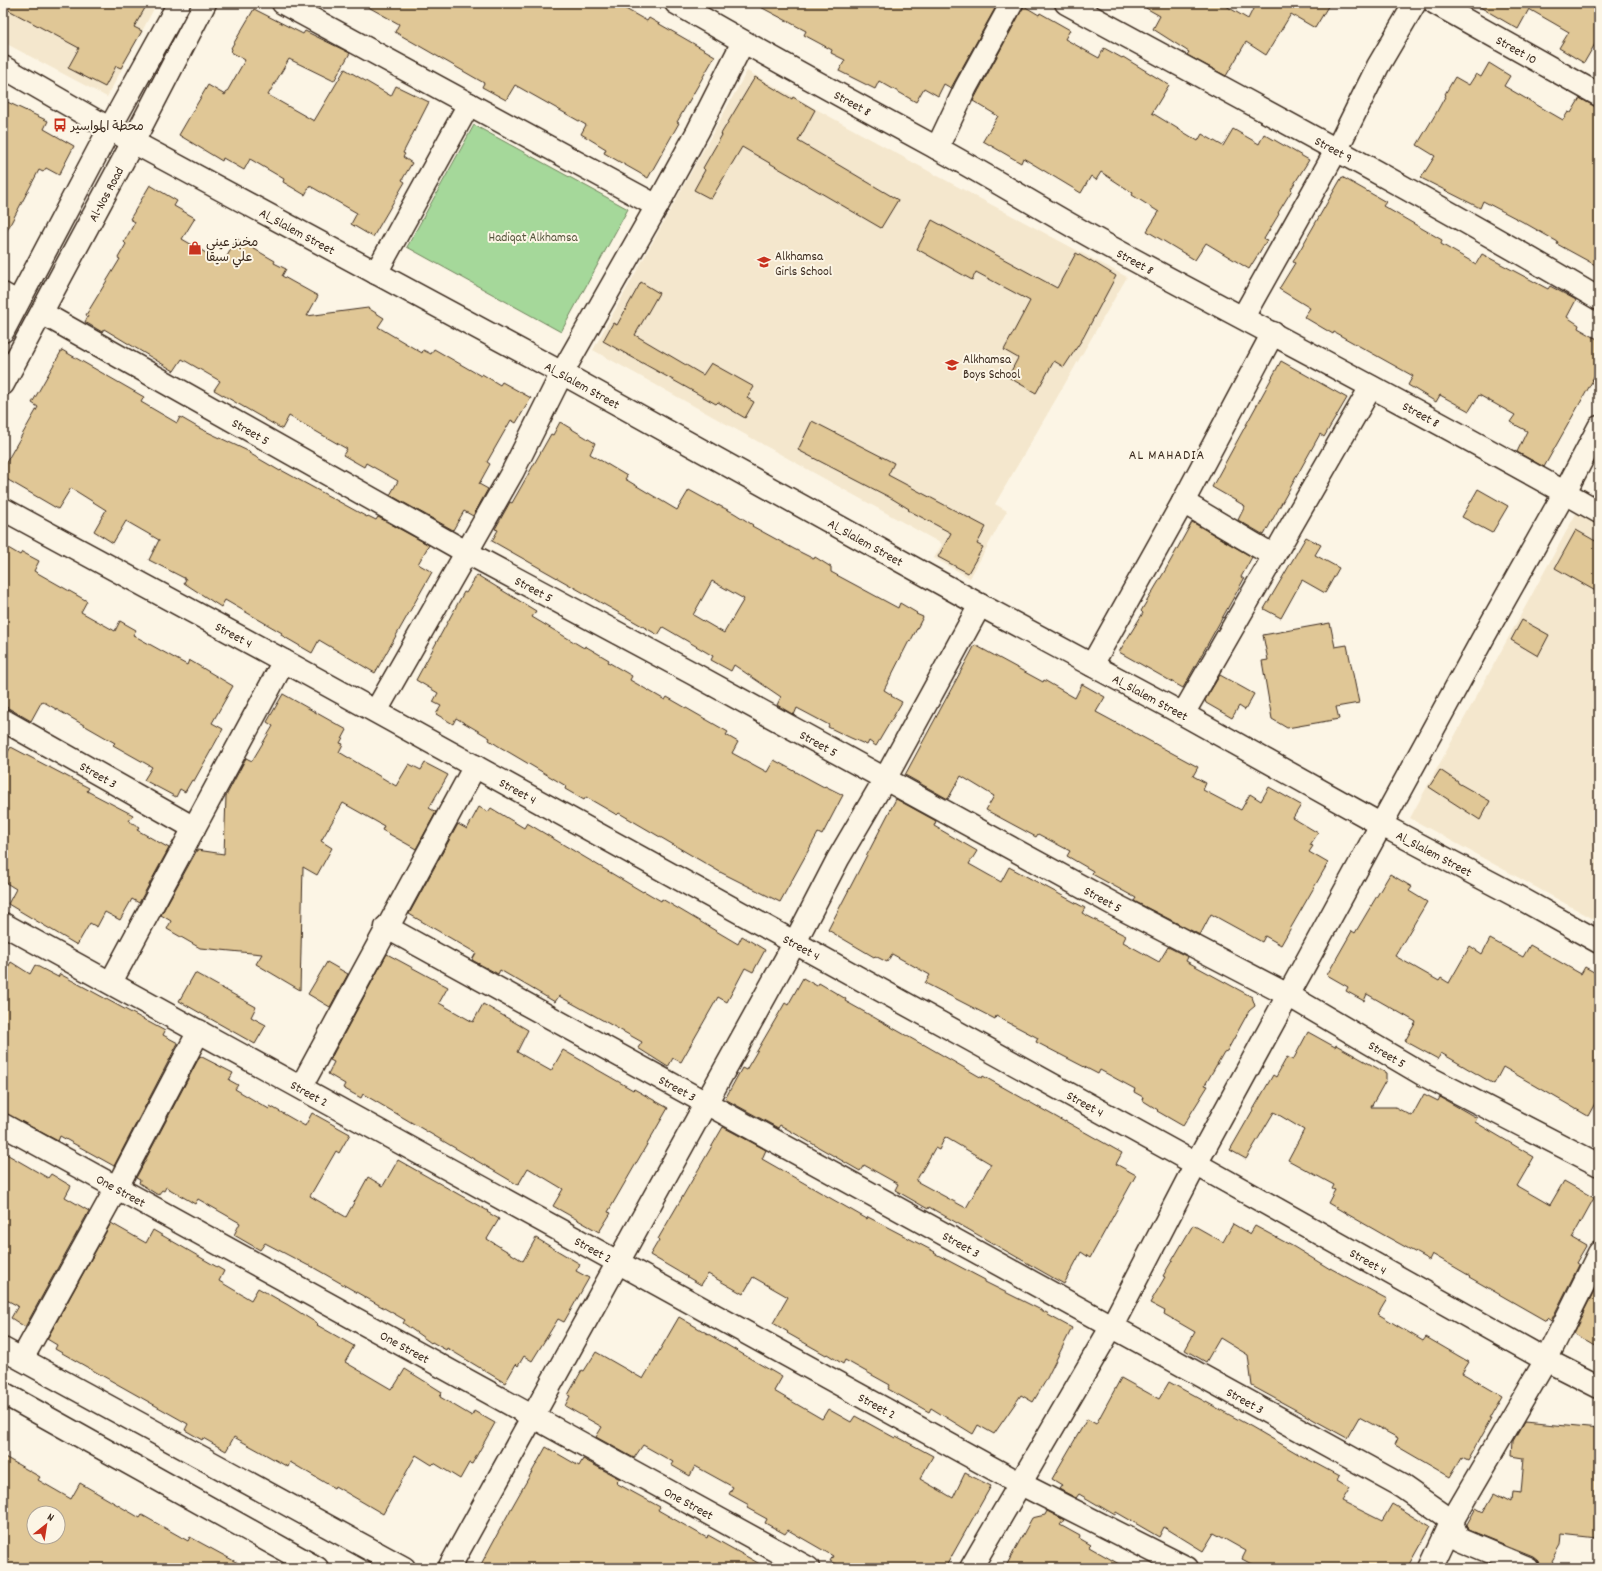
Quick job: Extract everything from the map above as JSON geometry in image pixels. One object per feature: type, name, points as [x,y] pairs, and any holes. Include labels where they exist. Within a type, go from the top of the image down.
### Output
[{"type":"street","points":[[3,331],[10,298],[110,128],[179,3]]},
{"type":"street","name":"Al-Nos Road","points":[[3,384],[134,142],[205,3]]},
{"type":"street","points":[[283,3],[658,206]]},
{"type":"street","name":"Street 8","points":[[676,3],[850,103],[937,148],[1109,246],[1273,333],[1599,512]]},
{"type":"street","points":[[937,148],[966,88],[1012,3]]},
{"type":"street","name":"Street 9","points":[[1066,3],[1337,149],[1517,250],[1599,299]]},
{"type":"street","points":[[1243,317],[1337,149],[1378,66],[1415,3]]},
{"type":"street","name":"Street 10","points":[[1435,3],[1599,95]]},
{"type":"street","points":[[376,711],[513,471],[562,373],[658,206],[743,42]]},
{"type":"street","name":"Al_Slalem Street","points":[[3,67],[134,142],[562,373],[980,605],[1183,714],[1380,824],[1520,898],[1599,942]]},
{"type":"street","points":[[376,273],[469,104]]},
{"type":"street","name":"Street 5","points":[[42,313],[466,552],[699,676],[1115,905],[1288,995],[1424,1075],[1599,1165]]},
{"type":"street","points":[[1092,666],[1183,502],[1273,333]]},
{"type":"street","points":[[1183,714],[1371,387]]},
{"type":"street","points":[[971,1568],[1112,1326],[1196,1164],[1380,824],[1565,492],[1599,427]]},
{"type":"street","points":[[1183,502],[1274,556]]},
{"type":"street","name":"Street 4","points":[[3,509],[376,711],[794,944],[1196,1164],[1546,1360],[1599,1387]]},
{"type":"street","points":[[449,1568],[794,944],[838,859],[885,779],[980,605]]},
{"type":"street","points":[[111,982],[284,661]]},
{"type":"street","name":"Street 3","points":[[3,720],[194,828]]},
{"type":"street","points":[[301,1087],[474,766]]},
{"type":"street","name":"Street 2","points":[[3,924],[200,1031],[1020,1484],[1187,1568]]},
{"type":"street","name":"Street 3","points":[[386,927],[1402,1486],[1452,1521],[1459,1538],[1528,1568]]},
{"type":"street","points":[[22,1359],[117,1188],[200,1031]]},
{"type":"street","name":"One Street","points":[[3,1125],[808,1568]]},
{"type":"street","points":[[1430,1568],[1452,1521],[1546,1360],[1599,1253]]},
{"type":"street","points":[[3,1349],[404,1568]]},
{"type":"street","points":[[4,1395],[318,1568]]},
{"type":"shaded area","points":[[3,3],[157,3],[107,97],[3,42]]},
{"type":"shaded area","points":[[747,71],[934,174],[1127,277],[995,504],[1007,511],[970,578],[934,558],[942,544],[593,350]]},
{"type":"shaded area","points":[[1578,510],[1599,521],[1599,922],[1410,818]]},
{"type":"green space","name":"Hadiqat Alkhamsa","points":[[474,125],[628,209],[561,332],[407,247]]},
{"type":"building","points":[[3,3],[148,3],[134,27],[142,31],[121,68],[116,66],[105,87],[68,68],[79,48],[3,7]]},
{"type":"building","points":[[361,3],[615,3],[647,21],[649,18],[715,56],[677,122],[679,123],[648,178],[604,153],[606,149],[581,134],[586,125],[515,85],[506,100],[482,87],[484,83],[395,32],[399,24]]},
{"type":"building","points":[[753,3],[998,3],[951,88],[944,84],[938,96],[924,88],[916,102],[879,81],[875,89],[839,71],[845,60],[831,53],[832,50],[804,35],[806,31]]},
{"type":"building","points":[[1137,3],[1221,3],[1248,19],[1256,3],[1330,3],[1315,28],[1291,14],[1266,55],[1246,42],[1226,76],[1187,55],[1189,52],[1153,29],[1160,16]]},
{"type":"building","points":[[1473,3],[1599,3],[1599,37],[1584,63],[1559,48],[1569,32],[1529,9],[1518,29]]},
{"type":"building","points":[[1024,6],[1070,30],[1065,39],[1099,58],[1104,48],[1122,58],[1123,57],[1169,85],[1152,113],[1198,141],[1202,134],[1223,146],[1233,129],[1259,144],[1264,134],[1309,160],[1291,189],[1292,190],[1264,239],[1267,240],[1249,269],[1206,243],[1195,260],[1147,231],[1159,212],[1132,195],[1133,193],[1101,172],[1096,180],[1091,176],[1081,193],[1023,158],[1021,163],[983,141],[998,116],[973,101]]},
{"type":"building","points":[[254,9],[303,34],[305,31],[350,53],[334,81],[289,59],[268,95],[314,121],[345,69],[391,96],[396,86],[429,102],[403,153],[405,154],[403,157],[412,163],[402,180],[405,182],[373,237],[351,224],[357,213],[310,186],[305,195],[283,182],[284,179],[250,159],[244,170],[223,158],[222,161],[179,135],[208,85],[225,95],[245,60],[231,52],[231,48]]},
{"type":"building","points":[[1489,63],[1510,76],[1504,86],[1563,120],[1568,112],[1571,113],[1580,98],[1599,109],[1599,267],[1557,244],[1558,242],[1523,222],[1483,201],[1480,208],[1421,178],[1435,156],[1417,145],[1455,77],[1469,85],[1476,74],[1481,77]]},
{"type":"building","points":[[755,77],[792,99],[793,97],[815,110],[798,141],[898,200],[881,228],[742,147],[711,199],[694,190],[705,170],[703,168],[722,135],[721,134]]},
{"type":"building","points":[[3,100],[48,121],[44,129],[74,146],[59,175],[46,168],[43,172],[39,170],[3,238]]},
{"type":"building","points":[[1342,177],[1386,202],[1383,206],[1442,240],[1441,244],[1476,264],[1482,254],[1548,289],[1550,286],[1576,300],[1567,317],[1579,325],[1578,328],[1599,340],[1599,368],[1544,467],[1517,452],[1527,431],[1510,422],[1515,415],[1479,395],[1469,411],[1440,395],[1436,402],[1408,385],[1413,376],[1304,317],[1310,308],[1279,289]]},
{"type":"building","points":[[150,185],[177,201],[174,206],[195,218],[182,239],[223,263],[237,239],[286,269],[282,276],[318,296],[307,316],[368,308],[384,318],[378,327],[422,353],[423,350],[431,354],[434,349],[481,376],[482,374],[500,385],[502,382],[531,398],[516,423],[511,420],[487,462],[490,464],[479,484],[488,489],[473,516],[464,511],[453,530],[390,495],[398,481],[366,463],[364,467],[343,455],[347,449],[289,416],[282,429],[214,390],[220,381],[182,359],[174,371],[104,329],[102,332],[85,322],[88,316],[86,315],[120,259],[118,258],[126,244],[124,242],[135,222],[130,219]]},
{"type":"building","points":[[932,220],[1057,288],[1076,253],[1116,276],[1083,338],[1064,367],[1054,361],[1036,393],[1008,377],[1018,358],[1004,350],[1030,301],[976,272],[972,280],[917,249]]},
{"type":"building","points":[[641,282],[659,293],[635,335],[703,375],[711,363],[754,387],[747,398],[754,402],[745,418],[718,402],[716,404],[603,341],[613,323],[617,325]]},
{"type":"building","points":[[62,350],[144,397],[141,402],[177,423],[180,417],[199,428],[250,452],[249,453],[280,471],[281,470],[367,517],[368,516],[376,520],[378,517],[429,545],[418,564],[432,572],[375,673],[319,640],[312,653],[281,635],[282,633],[225,600],[221,607],[184,583],[186,579],[149,560],[159,540],[126,521],[113,543],[94,531],[106,510],[71,488],[58,509],[3,477],[3,468],[38,407],[32,403]]},
{"type":"building","points":[[1281,361],[1347,398],[1324,437],[1320,434],[1264,535],[1238,520],[1245,506],[1212,487]]},
{"type":"building","points":[[812,421],[894,463],[888,475],[986,527],[977,544],[983,547],[968,573],[938,557],[951,533],[908,510],[909,509],[891,498],[798,450]]},
{"type":"building","points":[[560,422],[595,443],[590,454],[627,476],[625,479],[677,510],[689,490],[734,513],[753,525],[752,526],[794,549],[814,559],[815,557],[831,567],[831,572],[898,608],[900,603],[923,617],[884,690],[902,702],[876,746],[869,741],[867,745],[828,727],[829,725],[797,708],[794,715],[777,705],[781,697],[734,665],[731,671],[711,660],[713,656],[663,627],[658,635],[492,541],[498,530],[495,529],[510,502],[512,503],[551,434],[553,435]],"holes":[[[712,581],[744,599],[724,633],[693,615]]]},
{"type":"building","points":[[1478,489],[1508,506],[1492,533],[1462,517]]},
{"type":"building","points":[[1192,522],[1252,557],[1241,577],[1244,579],[1183,688],[1119,652],[1143,613],[1141,611]]},
{"type":"building","points":[[1576,530],[1599,543],[1599,593],[1555,568]]},
{"type":"building","points":[[1306,537],[1321,545],[1315,555],[1339,568],[1325,593],[1302,580],[1281,618],[1264,609]]},
{"type":"building","points":[[3,545],[20,555],[22,552],[39,561],[34,571],[87,601],[81,612],[115,631],[120,621],[136,630],[133,635],[187,665],[189,660],[233,686],[212,723],[223,729],[194,781],[192,780],[185,792],[180,789],[176,797],[144,780],[152,767],[113,745],[115,743],[42,701],[31,721],[3,705]]},
{"type":"building","points":[[477,575],[536,611],[532,617],[584,648],[585,646],[609,660],[608,662],[632,676],[630,680],[665,700],[667,697],[728,732],[726,735],[738,742],[732,753],[767,772],[774,760],[824,787],[825,786],[843,795],[822,835],[818,833],[780,902],[720,872],[619,813],[617,815],[586,797],[584,800],[565,789],[566,786],[500,747],[489,740],[490,738],[456,718],[453,724],[436,714],[441,706],[433,702],[438,693],[416,680],[464,592],[466,593]]},
{"type":"building","points":[[1522,620],[1549,635],[1538,656],[1511,640]]},
{"type":"building","points":[[1330,623],[1335,647],[1347,645],[1359,703],[1336,707],[1339,719],[1287,728],[1272,719],[1262,661],[1268,660],[1263,635]]},
{"type":"building","points":[[975,645],[1043,682],[1044,680],[1075,698],[1082,684],[1105,697],[1096,712],[1198,767],[1193,776],[1206,783],[1203,790],[1241,810],[1250,794],[1261,801],[1269,787],[1301,805],[1293,818],[1318,833],[1310,845],[1313,846],[1309,852],[1328,863],[1281,945],[1265,936],[1262,942],[1211,914],[1200,935],[1134,901],[1136,898],[1092,874],[1093,871],[1067,856],[1070,851],[1038,834],[1036,837],[986,810],[994,796],[961,776],[948,799],[905,775]]},
{"type":"building","points":[[1220,675],[1254,694],[1245,710],[1239,706],[1232,718],[1206,703],[1205,700]]},
{"type":"building","points":[[283,694],[347,730],[340,743],[343,744],[339,752],[396,786],[409,764],[421,770],[425,763],[448,775],[429,808],[436,812],[416,849],[382,830],[384,826],[343,803],[321,841],[332,848],[317,875],[303,867],[300,990],[256,964],[262,954],[200,948],[167,929],[171,921],[161,915],[197,850],[224,854],[226,796],[246,758],[252,761],[273,726],[267,722]]},
{"type":"building","points":[[11,747],[89,788],[87,791],[133,815],[129,821],[139,827],[137,830],[169,848],[139,903],[132,899],[120,920],[105,912],[97,927],[90,923],[77,945],[8,904],[16,889],[3,881],[3,760]]},
{"type":"building","points":[[1440,770],[1458,783],[1490,801],[1480,820],[1429,787]]},
{"type":"building","points":[[896,799],[936,821],[934,826],[977,851],[969,864],[1001,882],[1009,867],[1085,908],[1082,913],[1126,936],[1123,942],[1159,962],[1168,947],[1188,957],[1186,961],[1252,997],[1255,1006],[1249,1011],[1227,1051],[1224,1052],[1205,1085],[1208,1086],[1183,1126],[1157,1111],[1158,1110],[1142,1100],[1143,1097],[1134,1092],[1135,1089],[1100,1070],[1098,1074],[1036,1042],[1038,1038],[996,1016],[995,1019],[925,983],[930,975],[892,954],[887,962],[875,956],[874,957],[828,930]]},
{"type":"building","points":[[479,807],[488,812],[491,808],[524,828],[527,823],[643,892],[644,891],[661,901],[662,899],[738,944],[742,936],[765,950],[753,972],[745,968],[727,1002],[718,997],[681,1062],[673,1058],[668,1067],[638,1048],[642,1042],[559,996],[555,1002],[500,970],[498,974],[472,960],[476,953],[409,914],[458,824],[467,829]]},
{"type":"building","points":[[1390,874],[1412,887],[1409,891],[1427,902],[1395,956],[1439,981],[1441,978],[1449,983],[1470,946],[1482,954],[1490,939],[1523,957],[1530,945],[1581,974],[1585,967],[1599,975],[1599,1096],[1588,1116],[1503,1067],[1494,1084],[1441,1053],[1438,1059],[1405,1041],[1416,1022],[1367,994],[1364,1001],[1346,991],[1348,987],[1327,975],[1352,931],[1355,933]]},
{"type":"building","points":[[387,954],[448,987],[439,1003],[473,1022],[483,1004],[528,1030],[517,1052],[551,1071],[563,1050],[668,1108],[608,1212],[611,1213],[599,1232],[553,1206],[563,1189],[528,1168],[518,1185],[363,1094],[361,1098],[343,1088],[345,1084],[328,1074],[334,1062],[330,1060]]},
{"type":"building","points":[[11,962],[30,974],[35,965],[58,977],[60,974],[165,1031],[163,1035],[178,1043],[114,1166],[60,1136],[58,1141],[3,1112],[3,976]]},
{"type":"building","points":[[327,962],[348,974],[330,1007],[308,994]]},
{"type":"building","points":[[195,973],[256,1007],[251,1017],[266,1025],[255,1044],[179,1001]]},
{"type":"building","points":[[803,978],[817,986],[819,983],[846,999],[845,1001],[923,1045],[982,1078],[983,1076],[1122,1153],[1116,1164],[1136,1175],[1090,1258],[1081,1252],[1064,1284],[929,1207],[928,1209],[895,1190],[898,1184],[864,1165],[860,1171],[780,1125],[778,1128],[725,1099],[742,1068],[746,1070],[785,1003],[788,1005]],"holes":[[[945,1137],[991,1164],[966,1208],[916,1181],[935,1148],[939,1150]]]},
{"type":"building","points":[[1308,1032],[1335,1047],[1336,1045],[1386,1073],[1386,1080],[1371,1107],[1395,1107],[1412,1116],[1424,1094],[1438,1101],[1440,1097],[1477,1118],[1475,1122],[1534,1157],[1517,1186],[1550,1205],[1564,1181],[1594,1198],[1572,1238],[1586,1246],[1576,1263],[1579,1265],[1551,1321],[1547,1318],[1546,1321],[1432,1254],[1429,1260],[1328,1203],[1335,1190],[1332,1189],[1334,1185],[1288,1160],[1304,1130],[1274,1112],[1246,1159],[1230,1150],[1273,1075],[1276,1077],[1287,1057],[1293,1060]]},
{"type":"building","points":[[200,1056],[233,1073],[229,1080],[238,1085],[235,1089],[269,1109],[270,1106],[305,1126],[312,1113],[350,1134],[339,1153],[336,1151],[310,1196],[346,1217],[368,1177],[383,1186],[398,1160],[488,1211],[487,1212],[499,1219],[487,1239],[523,1261],[536,1238],[580,1264],[576,1271],[589,1278],[564,1322],[558,1319],[532,1361],[524,1356],[518,1366],[516,1364],[505,1383],[447,1348],[446,1350],[432,1342],[431,1343],[403,1323],[405,1320],[309,1265],[265,1243],[260,1250],[234,1235],[240,1223],[198,1199],[195,1204],[166,1187],[164,1191],[162,1190],[158,1195],[139,1183],[140,1180],[136,1178]]},
{"type":"building","points":[[723,1127],[766,1150],[762,1159],[867,1219],[868,1217],[935,1252],[934,1253],[985,1280],[985,1282],[1049,1314],[1048,1315],[1072,1328],[1045,1382],[1033,1402],[1021,1395],[994,1434],[978,1425],[973,1434],[931,1408],[929,1412],[888,1389],[890,1385],[845,1360],[843,1364],[787,1333],[788,1332],[773,1323],[788,1297],[753,1277],[743,1294],[708,1274],[701,1285],[650,1255]]},
{"type":"building","points":[[3,1152],[48,1178],[51,1174],[71,1186],[65,1197],[89,1211],[25,1327],[11,1318],[18,1306],[3,1298]]},
{"type":"building","points":[[111,1223],[146,1243],[153,1230],[224,1271],[219,1281],[251,1300],[258,1288],[288,1305],[318,1324],[317,1325],[354,1346],[345,1362],[391,1389],[393,1386],[394,1387],[405,1369],[442,1392],[440,1397],[472,1416],[474,1411],[495,1423],[472,1464],[469,1463],[460,1479],[434,1463],[432,1465],[416,1455],[383,1514],[335,1486],[334,1488],[290,1462],[288,1467],[234,1437],[226,1451],[203,1438],[202,1440],[185,1430],[188,1424],[55,1349],[57,1345],[47,1339]]},
{"type":"building","points":[[1233,1224],[1250,1234],[1255,1226],[1330,1269],[1387,1299],[1378,1314],[1423,1341],[1426,1337],[1469,1362],[1462,1373],[1502,1396],[1468,1460],[1462,1457],[1450,1477],[1395,1445],[1398,1438],[1359,1417],[1347,1438],[1252,1386],[1248,1355],[1220,1338],[1206,1362],[1185,1350],[1195,1332],[1164,1314],[1165,1311],[1150,1303],[1165,1277],[1163,1276],[1193,1225],[1223,1242]]},
{"type":"building","points":[[1599,1281],[1599,1348],[1573,1333]]},
{"type":"building","points":[[679,1317],[782,1377],[774,1391],[822,1419],[828,1409],[851,1422],[855,1416],[895,1438],[896,1436],[933,1456],[920,1479],[953,1498],[965,1473],[991,1486],[945,1568],[843,1568],[830,1561],[833,1556],[788,1530],[785,1534],[765,1523],[767,1519],[747,1508],[749,1505],[729,1494],[733,1487],[695,1466],[690,1476],[671,1465],[673,1462],[643,1445],[634,1458],[596,1437],[602,1427],[565,1406],[570,1396],[568,1395],[582,1370],[584,1371],[596,1352],[643,1379]]},
{"type":"building","points":[[1121,1378],[1159,1399],[1169,1382],[1339,1476],[1337,1480],[1350,1488],[1342,1501],[1382,1521],[1392,1504],[1430,1527],[1407,1568],[1259,1568],[1242,1559],[1246,1551],[1214,1533],[1203,1551],[1164,1527],[1159,1537],[1116,1512],[1115,1515],[1079,1494],[1076,1498],[1059,1489],[1062,1485],[1052,1479],[1087,1419],[1096,1424]]},
{"type":"building","points":[[1524,1422],[1599,1429],[1598,1538],[1562,1534],[1561,1545],[1548,1568],[1540,1566],[1538,1560],[1533,1556],[1469,1530],[1467,1524],[1476,1508],[1483,1512],[1494,1493],[1511,1502],[1512,1492],[1521,1493],[1524,1458],[1512,1456],[1513,1442]]},
{"type":"building","points":[[546,1447],[579,1466],[583,1459],[620,1479],[616,1483],[660,1507],[658,1510],[707,1538],[708,1535],[767,1568],[479,1568]]},
{"type":"building","points":[[3,1456],[40,1477],[38,1480],[71,1499],[80,1483],[140,1518],[142,1515],[188,1541],[190,1537],[247,1568],[3,1568]]},
{"type":"building","points":[[1047,1511],[1064,1520],[1060,1525],[1080,1536],[1079,1538],[1091,1545],[1089,1547],[1126,1568],[1005,1568],[1032,1518],[1045,1515]]},
{"type":"place","name":"محطة المواسير","points":[[60,125]]},
{"type":"place","name":"مخبز عيني علي سيقا","points":[[195,248]]},
{"type":"place","name":"Alkhamsa Girls School","points":[[764,262]]},
{"type":"place","name":"Alkhamsa Boys School","points":[[952,365]]},
{"type":"district","name":"AL MAHADIA","points":[[1167,454]]}]
